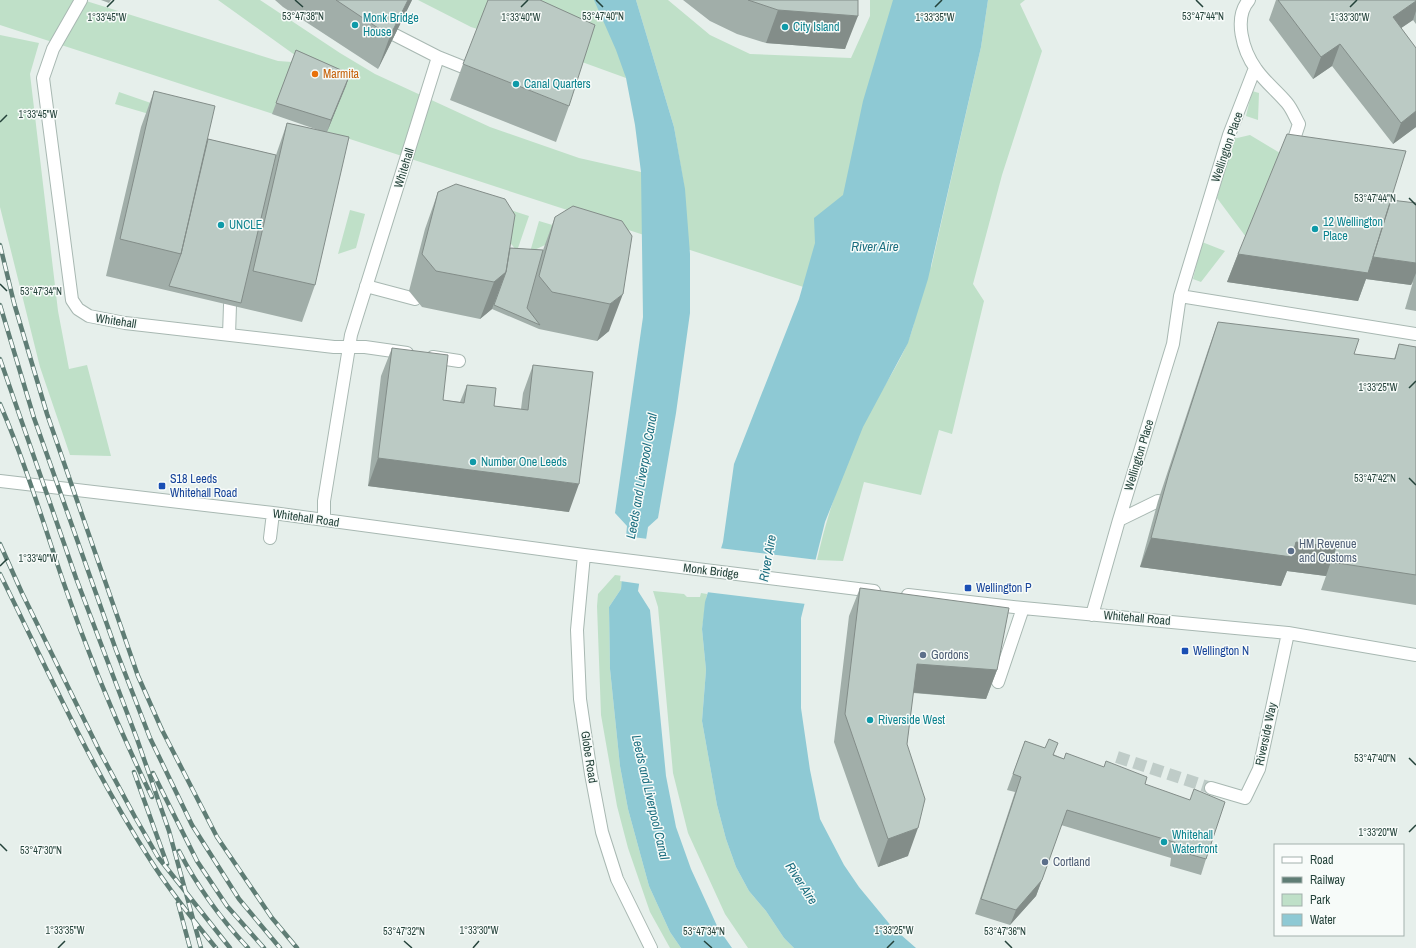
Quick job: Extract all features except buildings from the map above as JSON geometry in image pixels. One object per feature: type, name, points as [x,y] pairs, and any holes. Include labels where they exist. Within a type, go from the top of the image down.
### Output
[{"type":"street","name":"Whitehall","points":[[81,0],[53,49],[43,78],[72,300],[78,309],[89,316],[125,323],[334,347],[365,347],[459,361]]},
{"type":"street","points":[[1249,0],[1245,5],[1240,25],[1243,44],[1255,68],[1288,104],[1299,124],[1286,164]]},
{"type":"street","points":[[395,35],[438,57],[463,67]]},
{"type":"street","name":"Whitehall","points":[[324,520],[324,501],[349,347],[355,319],[438,57]]},
{"type":"street","name":"Wellington Place","points":[[1092,615],[1119,520],[1173,344],[1180,296],[1229,135],[1255,68]]},
{"type":"street","points":[[366,286],[415,299]]},
{"type":"street","points":[[1180,296],[1416,334]]},
{"type":"street","points":[[229,335],[230,305]]},
{"type":"street","name":"Whitehall Road","points":[[0,481],[273,513],[612,558]]},
{"type":"street","points":[[1119,520],[1158,501]]},
{"type":"street","points":[[270,538],[273,513]]},
{"type":"street","name":"Globe Road","points":[[584,555],[577,630],[580,699],[591,774],[602,832],[617,879],[651,948]]},
{"type":"street","name":"Monk Bridge","points":[[612,558],[858,589]]},
{"type":"street","name":"Whitehall Road","points":[[858,589],[1023,608],[1288,633],[1416,655]]},
{"type":"street","points":[[998,682],[1023,608]]},
{"type":"street","name":"Riverside Way","points":[[1211,788],[1245,798],[1259,769],[1288,633]]},
{"type":"green space","points":[[0,0],[83,0],[278,61],[306,63],[218,0],[260,0],[340,53],[375,74],[490,127],[579,158],[641,172],[684,186],[674,127],[636,0],[668,0],[710,35],[750,54],[851,58],[870,16],[870,0],[901,0],[931,268],[981,47],[988,0],[1025,0],[1020,4],[1042,51],[1002,175],[973,284],[984,301],[952,434],[939,430],[921,495],[864,482],[843,561],[817,560],[836,492],[848,459],[868,414],[898,363],[910,337],[914,323],[0,25]]},
{"type":"green space","points":[[418,0],[599,0],[619,45],[626,78],[582,62],[471,27]]},
{"type":"green space","points":[[0,35],[39,43],[30,74],[58,311],[69,369],[87,365],[111,456],[70,455],[40,367],[0,207]]},
{"type":"green space","points":[[1252,91],[1259,93],[1258,120],[1246,116]]},
{"type":"green space","points":[[119,92],[177,112],[166,119],[115,104]]},
{"type":"green space","points":[[1250,135],[1280,153],[1246,237],[1217,198],[1233,139]]},
{"type":"green space","points":[[448,190],[529,216],[517,251],[501,232]]},
{"type":"green space","points":[[350,210],[365,214],[356,248],[338,254]]},
{"type":"green space","points":[[539,221],[586,235],[558,239],[530,252]]},
{"type":"green space","points":[[1202,242],[1225,251],[1201,282],[1193,279]]},
{"type":"green space","points":[[615,575],[623,576],[621,589],[609,607],[610,669],[620,766],[628,809],[649,886],[670,932],[681,948],[670,948],[650,912],[628,848],[617,806],[601,715],[597,606],[598,594]]},
{"type":"green space","points":[[653,591],[684,594],[687,597],[700,597],[701,593],[707,594],[702,629],[706,670],[702,721],[717,805],[726,839],[736,867],[749,891],[766,911],[784,938],[794,948],[748,948],[725,914],[688,833],[673,773],[658,607]]},
{"type":"water","name":"Leeds and Liverpool Canal","points":[[594,0],[636,0],[674,127],[685,189],[690,254],[690,313],[676,413],[658,518],[648,527],[638,591],[650,610],[666,776],[676,827],[691,869],[718,928],[732,948],[681,948],[670,932],[649,886],[628,809],[620,766],[610,669],[609,607],[621,589],[627,526],[615,513],[643,317],[641,172],[635,125],[626,78],[616,50]]},
{"type":"water","name":"River Aire","points":[[893,0],[988,0],[981,47],[928,279],[908,343],[863,427],[825,522],[801,618],[801,708],[810,770],[820,819],[844,865],[859,887],[892,927],[916,948],[794,948],[784,938],[766,911],[749,891],[736,867],[726,839],[717,805],[702,721],[706,670],[702,629],[705,602],[723,542],[734,464],[799,299],[815,243],[814,218],[843,195],[863,101]]},
{"type":"pier","points":[[625,536],[648,539],[641,584],[620,581]]},
{"type":"pier","points":[[719,548],[818,560],[806,604],[706,592]]},
{"type":"tunnel","points":[[1117,757],[1211,788]]},
{"type":"railway","points":[[0,245],[14,303],[47,414],[138,676],[162,730],[217,837],[272,918],[297,948]]},
{"type":"railway","points":[[0,305],[34,418],[116,650],[150,738],[192,825],[239,899],[280,948]]},
{"type":"railway","points":[[0,359],[76,578],[137,739],[169,831],[201,948]]},
{"type":"railway","points":[[0,404],[26,470],[63,581],[93,663],[115,718],[152,797]]},
{"type":"railway","points":[[0,544],[22,593],[99,750],[135,817],[158,857],[230,948]]},
{"type":"railway","points":[[0,574],[71,720],[109,791],[151,861],[190,916],[216,948]]},
{"type":"railway","points":[[134,772],[167,864]]},
{"type":"railway","points":[[153,773],[197,861],[227,906],[264,948]]},
{"type":"railway","points":[[179,851],[210,902],[228,926],[248,948]]},
{"type":"railway","points":[[178,903],[190,948]]},
{"type":"place","name":"Monk Bridge House","points":[[355,25]]},
{"type":"place","name":"City Island","points":[[785,27]]},
{"type":"place","name":"Marmita","points":[[315,74]]},
{"type":"place","name":"Canal Quarters","points":[[516,84]]},
{"type":"place","name":"UNCLE","points":[[221,225]]},
{"type":"place","name":"12 Wellington Place","points":[[1315,229]]},
{"type":"place","name":"Number One Leeds","points":[[473,462]]},
{"type":"place","name":"S18 Leeds Whitehall Road","points":[[162,486]]},
{"type":"place","name":"HM Revenue and Customs","points":[[1291,551]]},
{"type":"place","name":"Wellington P","points":[[968,588]]},
{"type":"place","name":"Wellington N","points":[[1185,651]]},
{"type":"place","name":"Gordons","points":[[923,655]]},
{"type":"place","name":"Riverside West","points":[[870,720]]},
{"type":"place","name":"Whitehall Waterfront","points":[[1164,842]]},
{"type":"place","name":"Cortland","points":[[1045,862]]}]
